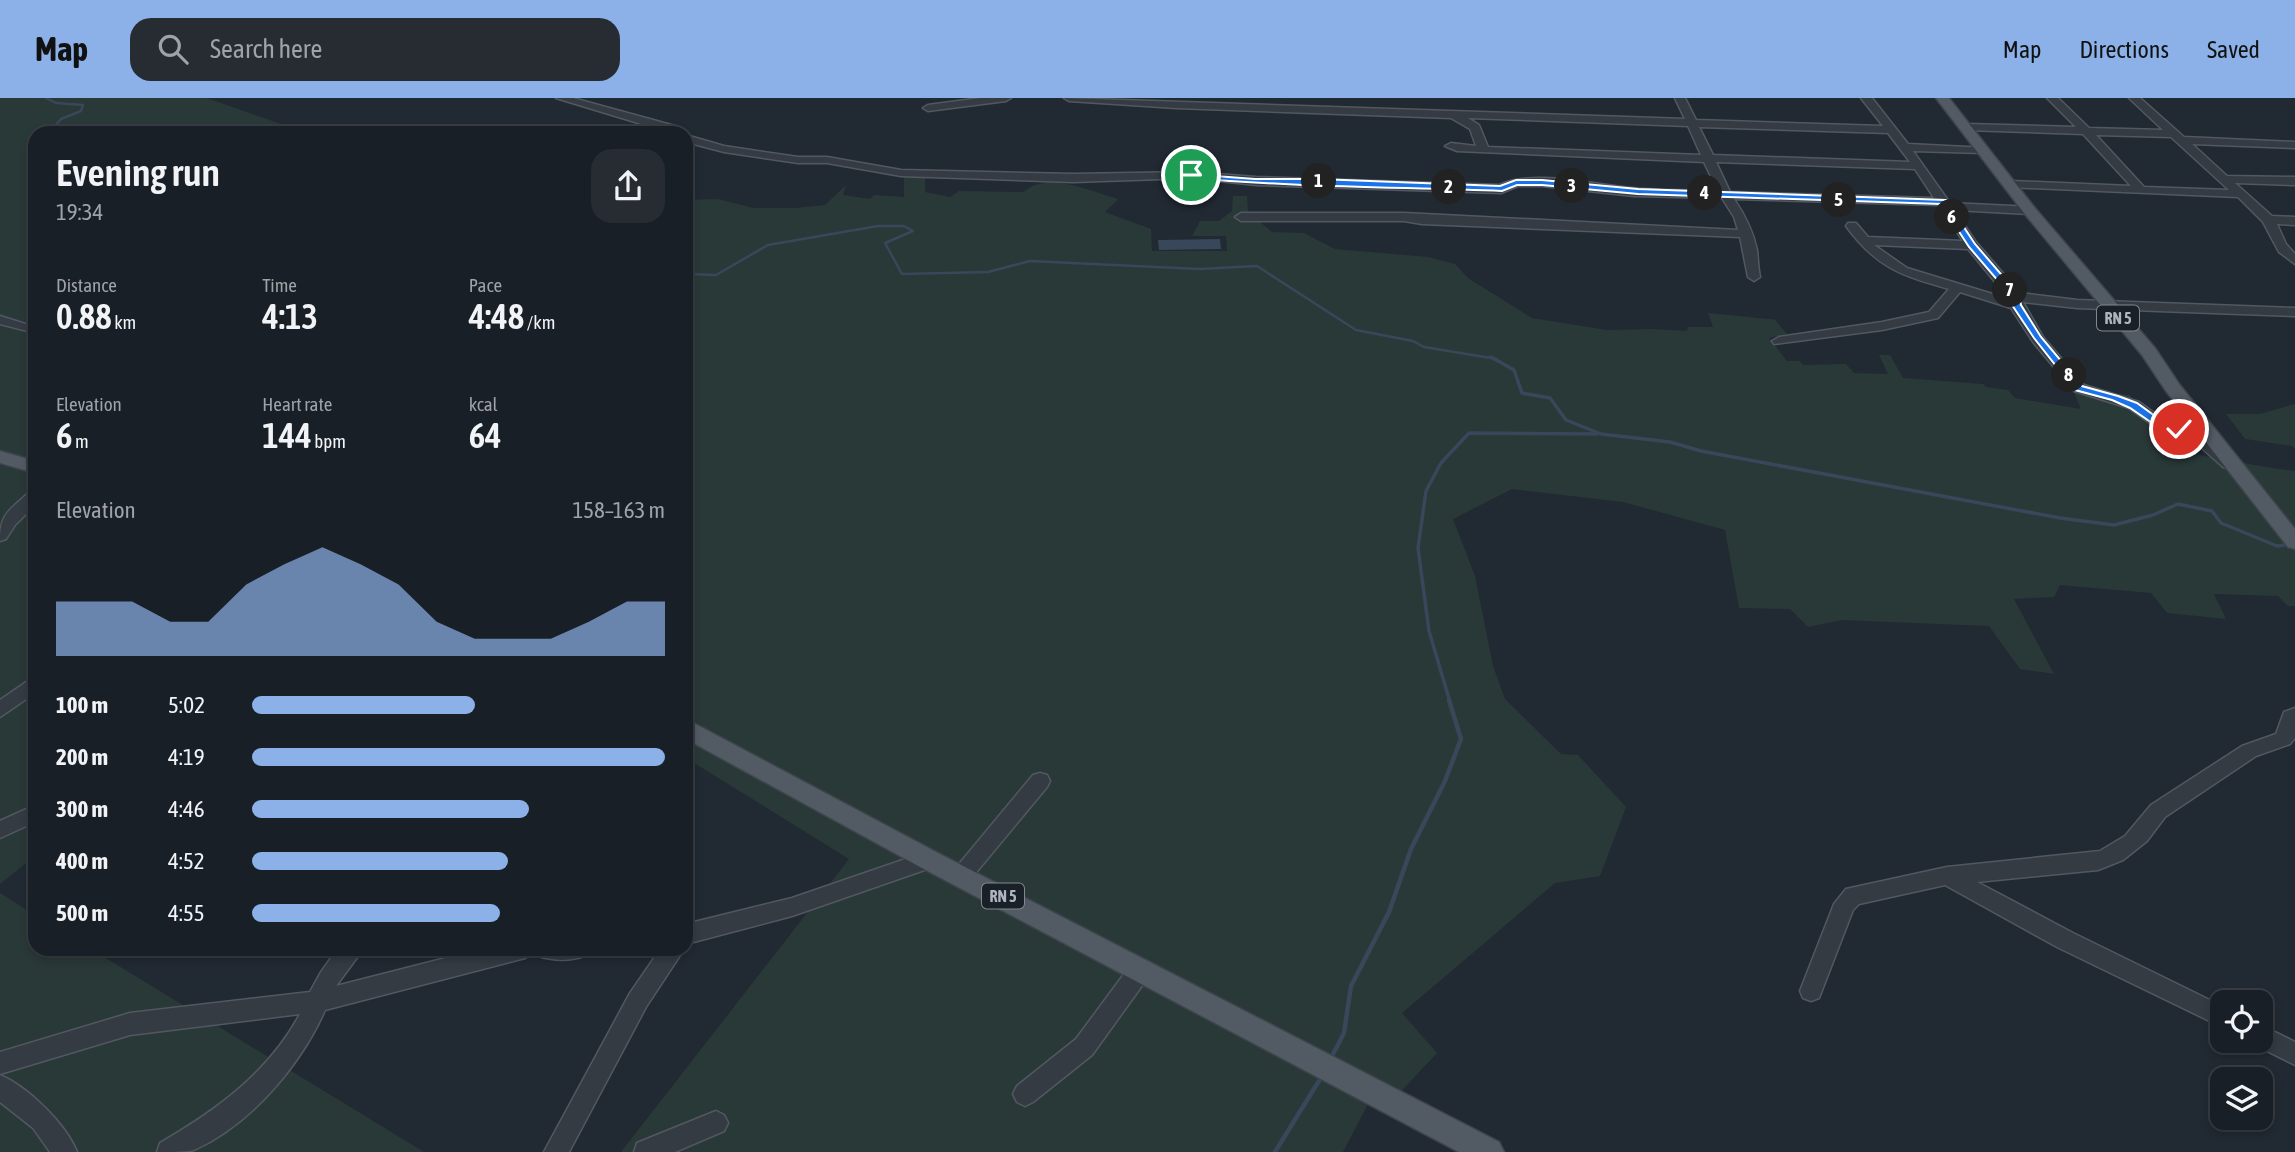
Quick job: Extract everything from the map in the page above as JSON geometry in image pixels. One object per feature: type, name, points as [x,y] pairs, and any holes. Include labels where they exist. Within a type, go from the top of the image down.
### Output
[{"type":"main road","name":"RN 5","points":[[1942,98],[2029,210],[2148,352],[2294,541]]},
{"type":"main road","points":[[0,457],[28,465]]},
{"type":"main road","name":"RN 5","points":[[693,732],[929,860],[1489,1152]]},
{"type":"street","points":[[561,98],[664,126]]},
{"type":"street","points":[[928,108],[1006,98]]},
{"type":"street","points":[[1069,98],[1176,106],[1892,130]]},
{"type":"street","points":[[1680,98],[1746,234],[1754,277]]},
{"type":"street","points":[[1866,98],[1905,147],[1972,246],[2016,301],[2038,338],[2079,388],[2124,401],[2158,423],[2199,438],[2242,475]]},
{"type":"street","points":[[2052,98],[2112,157],[2141,190]]},
{"type":"street","points":[[2134,98],[2268,220],[2279,238],[2281,249],[2295,260]]},
{"type":"street","points":[[1447,100],[1448,114]]},
{"type":"street","points":[[1448,114],[1475,127],[1483,149]]},
{"type":"street","points":[[1966,127],[2084,131],[2295,145]]},
{"type":"street","points":[[693,142],[803,161],[827,160],[901,173],[1063,178],[1191,175],[1255,181],[1490,188],[1504,188],[1516,182],[1542,182],[1634,192],[1945,204],[2029,210]]},
{"type":"street","points":[[1451,146],[1458,149],[1917,166]]},
{"type":"street","points":[[1905,147],[1983,150]]},
{"type":"street","points":[[2224,179],[2295,181]]},
{"type":"street","points":[[2012,186],[2240,194]]},
{"type":"street","points":[[1241,217],[1404,217],[1422,220],[1746,234]]},
{"type":"street","points":[[2268,220],[2295,221]]},
{"type":"street","points":[[1852,226],[1874,253],[1896,264],[1902,271],[1956,288],[2016,301],[2295,312]]},
{"type":"street","points":[[1864,241],[1972,246]]},
{"type":"street","points":[[1779,341],[1882,326],[1933,315],[1956,288]]},
{"type":"street","points":[[0,320],[28,329]]},
{"type":"street","points":[[0,535],[9,521],[28,503]]},
{"type":"street","points":[[0,710],[28,688]]},
{"type":"street","points":[[1811,991],[1845,904],[1853,896],[1947,876],[2098,861],[2113,857],[2152,822],[2158,811],[2249,751],[2283,739],[2287,734],[2288,723],[2295,715]]},
{"type":"street","points":[[962,875],[1040,781]]},
{"type":"street","points":[[0,830],[28,816]]},
{"type":"street","points":[[693,931],[792,907],[929,860]]},
{"type":"street","points":[[1947,876],[2065,940],[2210,1011]]},
{"type":"street","points":[[169,1152],[243,1104],[270,1079],[301,1035],[330,974],[346,956]]},
{"type":"street","points":[[0,1063],[141,1021],[316,1002],[494,956]]},
{"type":"street","points":[[556,1152],[638,1000],[668,956]]},
{"type":"street","points":[[1025,1094],[1084,1047],[1141,970]]},
{"type":"street","points":[[2273,1042],[2295,1054]]},
{"type":"street","points":[[0,1087],[41,1120],[65,1152]]},
{"type":"street","points":[[646,1152],[716,1123]]},
{"type":"shaded area","points":[[0,98],[207,98],[287,126],[28,126],[28,862],[0,884]]},
{"type":"shaded area","points":[[904,176],[925,177],[925,192],[950,197],[959,191],[1024,192],[1045,183],[1070,185],[1118,199],[1105,212],[1151,229],[1152,251],[1227,251],[1226,236],[1192,236],[1200,221],[1219,221],[1232,211],[1233,196],[1247,196],[1248,212],[1272,232],[1304,233],[1335,249],[1428,257],[1455,264],[1468,278],[1532,318],[1607,330],[1687,331],[1688,327],[1713,327],[1708,313],[1779,320],[1775,320],[1787,334],[1769,338],[1787,361],[1800,361],[1803,365],[1846,364],[1854,373],[1888,374],[1879,355],[1890,355],[1903,378],[1983,384],[1986,387],[2008,390],[2015,398],[2081,409],[2073,390],[2130,395],[2153,426],[2169,428],[2185,453],[2295,471],[2295,606],[2288,606],[2278,596],[2214,594],[2226,619],[2167,613],[2151,593],[2060,585],[2054,597],[2014,599],[2054,674],[2020,669],[1989,626],[1842,620],[1808,627],[1790,609],[1739,608],[1725,530],[1623,502],[1512,489],[1453,519],[1475,576],[1493,666],[1505,699],[1561,754],[1578,755],[1626,807],[1600,876],[1555,883],[1402,1013],[1437,1053],[1381,1113],[1368,1104],[1343,1152],[621,1152],[849,859],[693,762],[693,200],[718,199],[754,208],[795,208],[825,205],[846,185],[843,195],[870,199],[874,195],[904,197]]},
{"type":"shaded area","points":[[2295,404],[2295,449],[2292,446],[2245,439],[2226,414],[2260,414]]},
{"type":"shaded area","points":[[0,893],[28,911],[28,956],[102,956],[424,1152],[0,1152]]},
{"type":"water","points":[[1220,239],[1221,249],[1159,250],[1158,240]]},
{"type":"waterway","points":[[46,98],[56,103],[83,105],[81,111],[61,119],[55,126]]},
{"type":"waterway","points":[[693,274],[716,275],[768,245],[878,226],[904,226],[913,231],[885,243],[902,274],[988,272],[1030,261],[1199,269],[1257,266],[1356,330],[1413,341],[1424,347],[1494,358]]},
{"type":"waterway","points":[[1494,358],[1514,370],[1522,393],[1550,398],[1566,420],[1601,434],[1670,442],[1701,451],[2060,518],[2114,525],[2153,515],[2178,504],[2212,511],[2221,523],[2277,546],[2295,544]]},
{"type":"waterway","points":[[1450,702],[1429,631],[1418,548],[1426,491],[1441,463],[1469,433],[1597,434]]},
{"type":"waterway","points":[[1330,1060],[1344,1033],[1351,986],[1389,912],[1411,849],[1445,781],[1461,739],[1449,700]]},
{"type":"waterway","points":[[1275,1152],[1322,1076]]},
{"type":"route","points":[[1191,175],[1255,181],[1502,189],[1516,182],[1542,182],[1638,192],[1672,191],[1824,200],[1944,202],[1972,246],[2016,297],[2016,305],[2038,338],[2079,388],[2134,405],[2158,423],[2179,429]]}]
